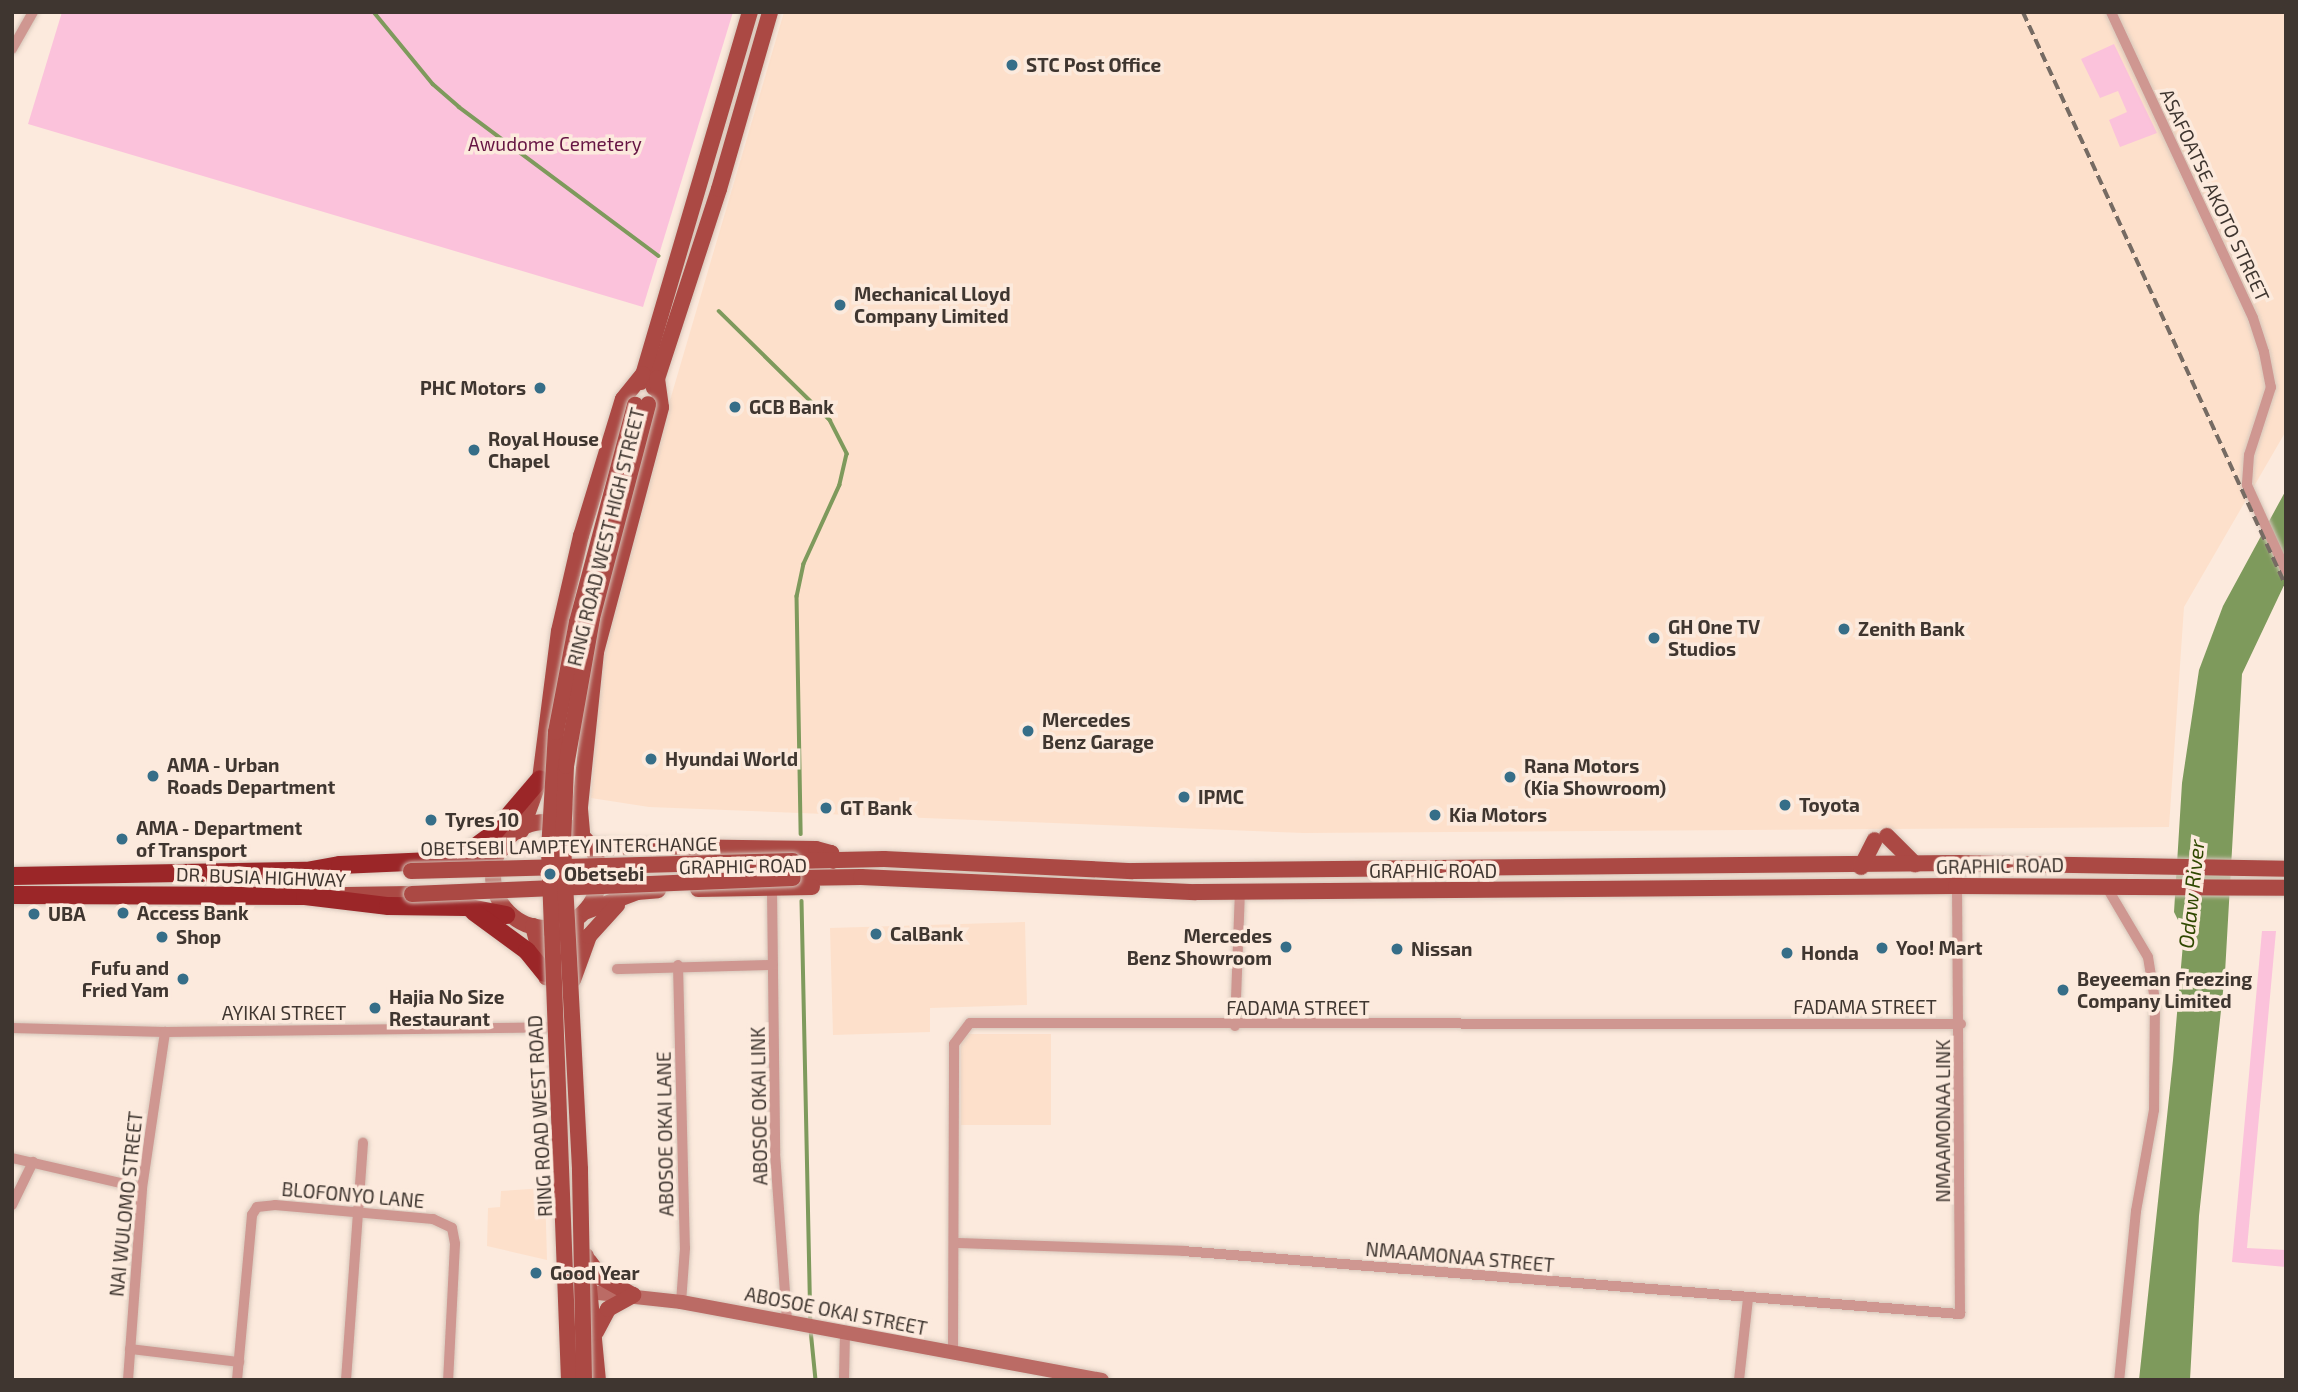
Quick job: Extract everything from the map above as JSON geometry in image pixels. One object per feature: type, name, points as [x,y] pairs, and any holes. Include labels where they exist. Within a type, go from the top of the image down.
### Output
[{"type":"highway","points":[[455,860],[493,834],[540,779]]},
{"type":"highway","name":"DR. BUSIA HIGHWAY","points":[[12,876],[306,872],[340,865],[455,860],[501,849]]},
{"type":"highway","points":[[12,863],[61,875]]},
{"type":"highway","name":"DR. BUSIA HIGHWAY","points":[[12,895],[305,896],[388,905],[465,906],[506,915]]},
{"type":"highway","points":[[465,906],[527,951],[545,973]]},
{"type":"main road","name":"RING ROAD WEST HIGH STREET","points":[[582,832],[580,807],[596,652],[658,421],[650,376],[659,314],[750,12]]},
{"type":"main road","name":"RING ROAD WEST HIGH STREET","points":[[556,847],[570,731],[587,641],[641,405],[650,376],[678,318],[769,12]]},
{"type":"main road","name":"RING ROAD WEST HIGH STREET","points":[[521,831],[540,779],[559,631],[575,561],[623,399],[650,376]]},
{"type":"main road","points":[[552,822],[582,832],[593,846],[598,879],[582,917],[533,926],[506,915],[496,898],[492,878],[501,849],[521,831],[552,822]]},
{"type":"main road","points":[[1861,867],[1881,838],[1915,864]]},
{"type":"main road","name":"GRAPHIC ROAD","points":[[593,846],[816,849],[831,853],[833,869]]},
{"type":"main road","name":"RING ROAD WEST ROAD","points":[[556,847],[582,1222],[584,1380]]},
{"type":"main road","name":"RING ROAD WEST ROAD","points":[[556,847],[569,1380]]},
{"type":"main road","name":"GRAPHIC ROAD","points":[[582,917],[627,896],[681,888],[809,888],[833,869],[884,859],[1133,871],[1861,867],[1957,863],[2286,869]]},
{"type":"main road","name":"GRAPHIC ROAD","points":[[833,869],[1082,890],[1240,892],[1956,886],[2286,888]]},
{"type":"main road","name":"OBETSEBI LAMPTEY INTERCHANGE","points":[[306,872],[833,869]]},
{"type":"main road","name":"OBETSEBI LAMPTEY INTERCHANGE","points":[[305,896],[412,894],[793,870]]},
{"type":"main road","points":[[573,979],[589,936],[602,917],[627,896]]},
{"type":"main road","name":"RING ROAD WEST ROAD","points":[[582,917],[573,979],[576,1187],[593,1292],[597,1380]]},
{"type":"main road","name":"RING ROAD WEST ROAD","points":[[533,926],[556,1027],[563,1380]]},
{"type":"main road","points":[[587,1257],[602,1278],[633,1295]]},
{"type":"main road","points":[[596,1332],[608,1309],[633,1295]]},
{"type":"street","points":[[12,49],[33,12]]},
{"type":"street","name":"ASAFOATSE AKOTO STREET","points":[[2111,12],[2253,318],[2269,369],[2271,387],[2249,455],[2248,475],[2260,517],[2286,571]]},
{"type":"street","name":"NMAAMONAA LINK","points":[[1957,863],[1961,1024],[1961,1314]]},
{"type":"street","points":[[2106,886],[2148,957],[2155,1000],[2154,1110],[2136,1211],[2119,1380]]},
{"type":"street","name":"ABOSOE OKAI LINK","points":[[772,890],[775,1153],[789,1322]]},
{"type":"street","points":[[1235,1026],[1240,892]]},
{"type":"street","points":[[617,969],[678,965],[774,965]]},
{"type":"street","name":"ABOSOE OKAI LANE","points":[[678,965],[685,1248],[681,1301]]},
{"type":"street","name":"FADAMA STREET","points":[[953,1352],[956,1243],[954,1044],[961,1029],[976,1022],[1235,1026],[1961,1024]]},
{"type":"street","name":"AYIKAI STREET","points":[[12,1028],[164,1031],[556,1027]]},
{"type":"street","name":"NAI WULOMO STREET","points":[[128,1380],[142,1188],[164,1031]]},
{"type":"street","points":[[346,1380],[355,1213],[363,1143]]},
{"type":"street","points":[[12,1158],[142,1188]]},
{"type":"street","points":[[12,1205],[33,1162]]},
{"type":"street","name":"BLOFONYO LANE","points":[[237,1380],[252,1215],[257,1207],[433,1219],[452,1228],[455,1244],[448,1380]]},
{"type":"street","name":"NMAAMONAA STREET","points":[[956,1243],[1196,1252],[1748,1299],[1961,1314]]},
{"type":"street","name":"ABOSOE OKAI STREET","points":[[561,1289],[681,1301],[1102,1380]]},
{"type":"street","points":[[1739,1380],[1748,1299]]},
{"type":"street","points":[[838,1332],[844,1380]]},
{"type":"street","points":[[130,1349],[239,1362]]},
{"type":"shaded area","points":[[784,12],[2286,12],[2286,431],[2184,607],[2169,827],[1304,833],[649,807],[591,798],[602,654],[634,523]]},
{"type":"shaded area","points":[[1025,922],[1027,1005],[930,1008],[930,1032],[833,1035],[830,928]]},
{"type":"shaded area","points":[[961,1034],[1051,1034],[1051,1125],[961,1125]]},
{"type":"shaded area","points":[[545,1188],[547,1260],[487,1246],[488,1208],[500,1207],[501,1191]]},
{"type":"green space","name":"Awudome Cemetery","points":[[62,12],[733,12],[643,307],[28,124]]},
{"type":"green space","points":[[2114,44],[2157,133],[2120,147],[2109,120],[2127,112],[2118,91],[2100,98],[2081,59]]},
{"type":"green space","points":[[2262,931],[2276,931],[2247,1248],[2286,1250],[2286,1267],[2232,1262]]},
{"type":"water","name":"Odaw River","points":[[2286,490],[2286,581],[2242,674],[2225,973],[2199,1216],[2190,1380],[2139,1380],[2184,932],[2174,912],[2182,783],[2199,670],[2223,606]]},
{"type":"waterway","points":[[374,12],[433,84],[459,107],[659,256]]},
{"type":"waterway","points":[[719,311],[830,420],[847,454],[840,485],[804,564],[797,596],[801,834]]},
{"type":"waterway","points":[[802,901],[811,1322]]},
{"type":"waterway","points":[[811,1330],[816,1380]]},
{"type":"railway","points":[[2023,12],[2286,586]]},
{"type":"place","name":"STC Post Office","points":[[1012,65]]},
{"type":"place","name":"Mechanical Lloyd Company Limited","points":[[840,305]]},
{"type":"place","name":"PHC Motors","points":[[540,388]]},
{"type":"place","name":"GCB Bank","points":[[735,407]]},
{"type":"place","name":"Royal House Chapel","points":[[474,450]]},
{"type":"place","name":"Zenith Bank","points":[[1844,629]]},
{"type":"place","name":"GH One TV Studios","points":[[1654,638]]},
{"type":"place","name":"Mercedes Benz Garage","points":[[1028,731]]},
{"type":"place","name":"Hyundai World","points":[[651,759]]},
{"type":"place","name":"AMA - Urban Roads Department","points":[[153,776]]},
{"type":"place","name":"Rana Motors (Kia Showroom)","points":[[1510,777]]},
{"type":"place","name":"IPMC","points":[[1184,797]]},
{"type":"place","name":"Toyota","points":[[1785,805]]},
{"type":"place","name":"GT Bank","points":[[826,808]]},
{"type":"place","name":"Kia Motors","points":[[1435,815]]},
{"type":"place","name":"Tyres 10","points":[[431,820]]},
{"type":"place","name":"AMA - Department of Transport","points":[[122,839]]},
{"type":"place","name":"Obetsebi","points":[[550,874]]},
{"type":"place","name":"Access Bank","points":[[123,913]]},
{"type":"place","name":"UBA","points":[[34,914]]},
{"type":"place","name":"CalBank","points":[[876,934]]},
{"type":"place","name":"Shop","points":[[162,937]]},
{"type":"place","name":"Mercedes Benz Showroom","points":[[1286,947]]},
{"type":"place","name":"Yoo! Mart","points":[[1882,948]]},
{"type":"place","name":"Nissan","points":[[1397,949]]},
{"type":"place","name":"Honda","points":[[1787,953]]},
{"type":"place","name":"Fufu and Fried Yam","points":[[183,979]]},
{"type":"place","name":"Beyeeman Freezing Company Limited","points":[[2063,990]]},
{"type":"place","name":"Hajia No Size Restaurant","points":[[375,1008]]},
{"type":"place","name":"Good Year","points":[[536,1273]]}]
